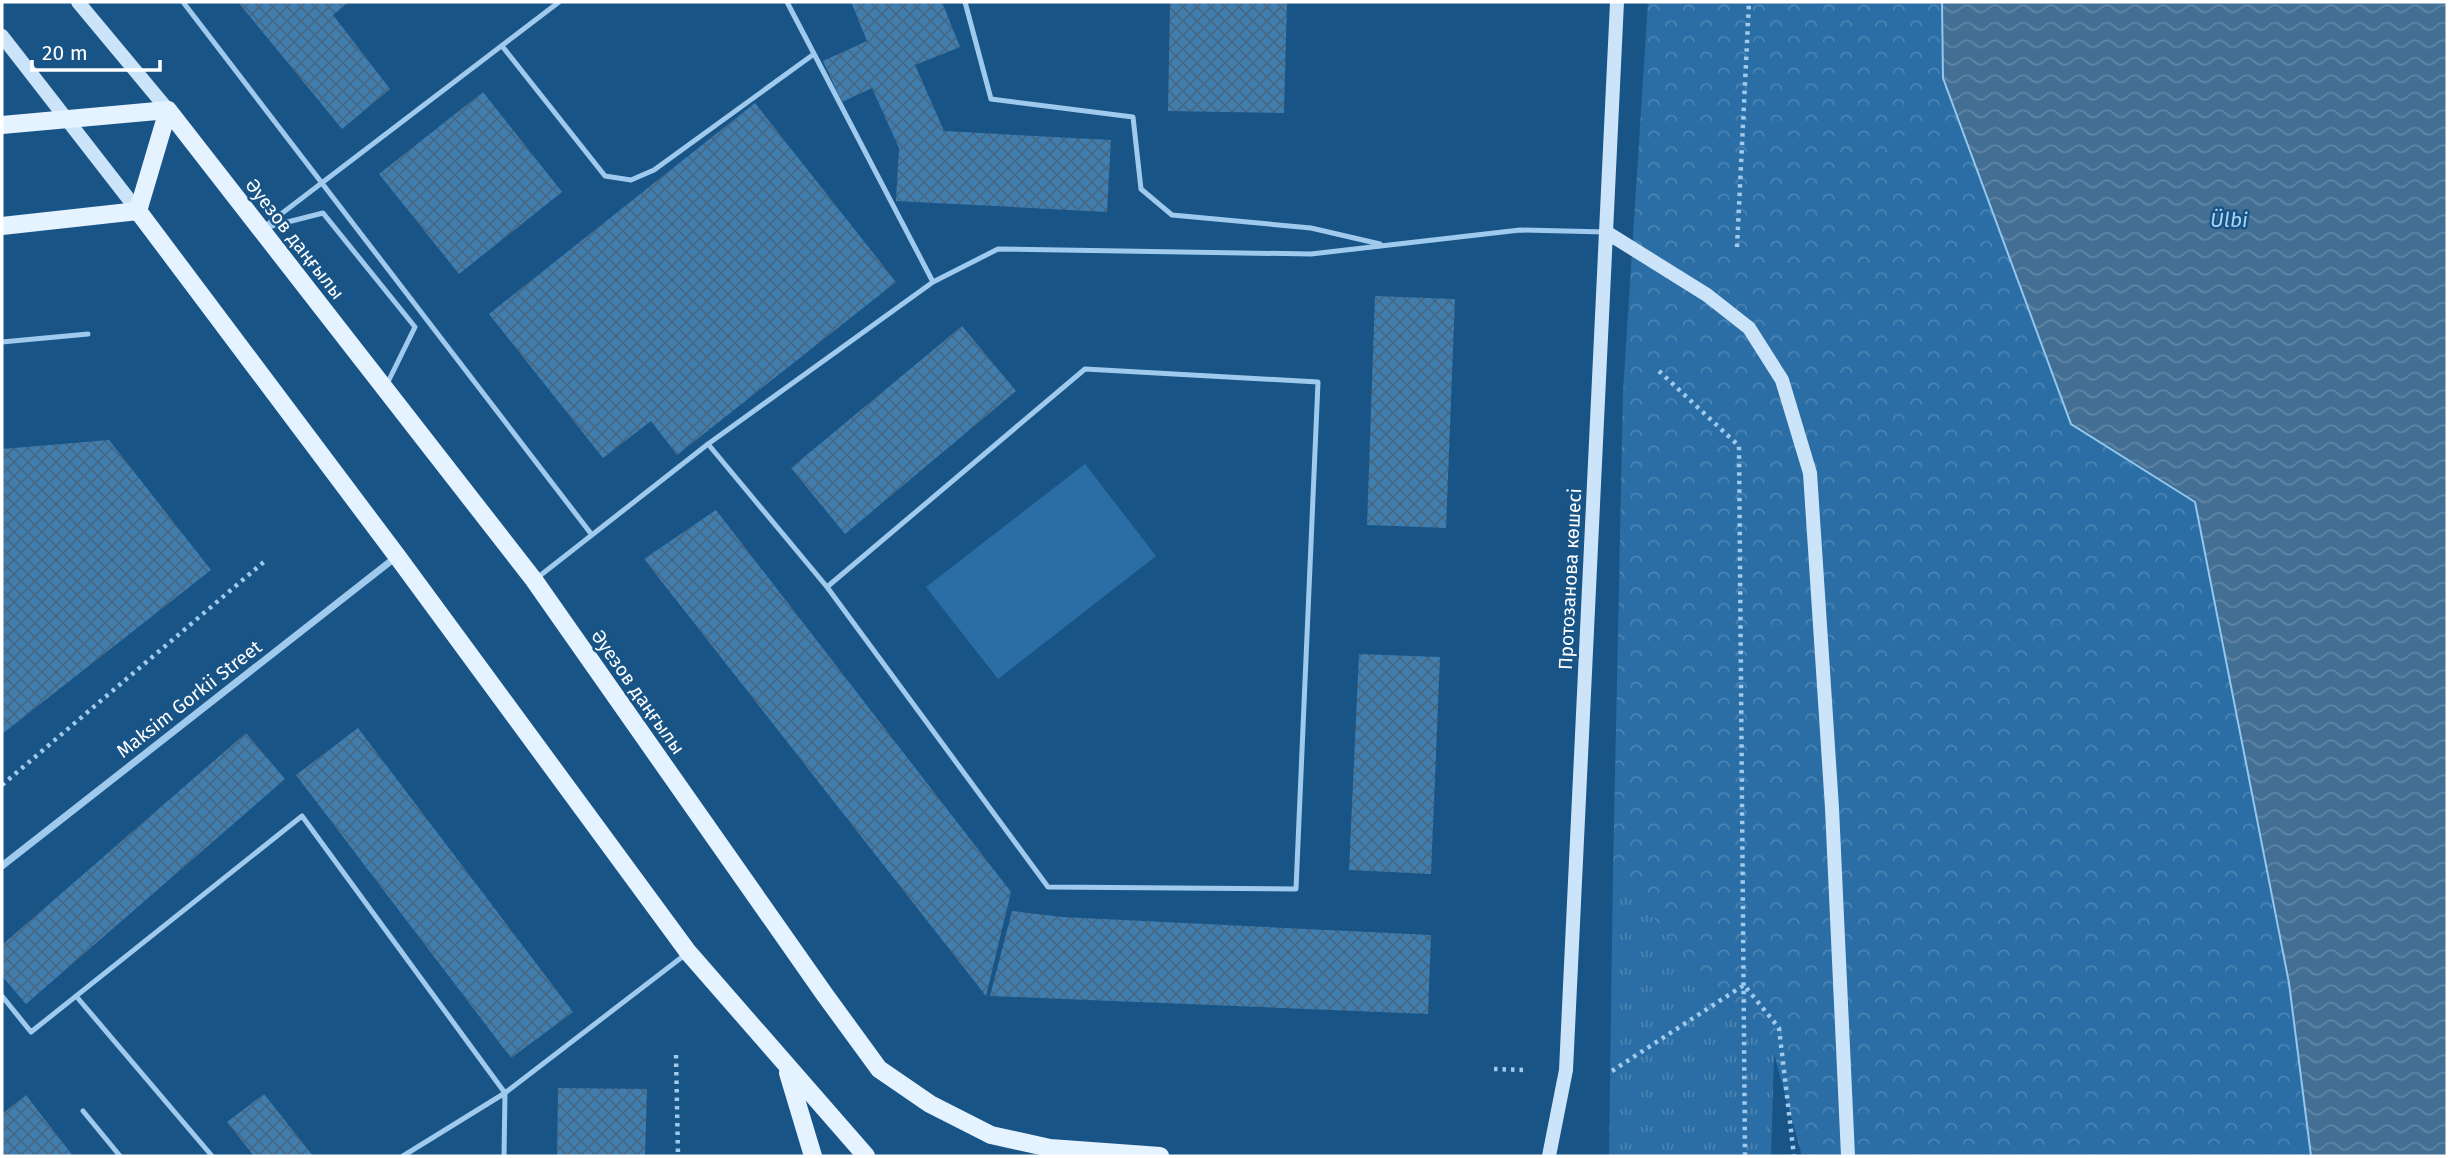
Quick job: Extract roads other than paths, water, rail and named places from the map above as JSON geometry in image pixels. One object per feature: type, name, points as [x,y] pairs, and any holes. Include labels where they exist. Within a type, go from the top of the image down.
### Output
[{"type":"main road","points":[[78,2],[168,110]]},
{"type":"main road","name":"Протозанова көшесі","points":[[1549,1156],[1566,1070],[1617,2]]},
{"type":"main road","points":[[2,36],[138,211],[397,556],[688,952],[866,1156]]},
{"type":"main road","points":[[2,125],[168,110]]},
{"type":"main road","points":[[138,211],[168,110]]},
{"type":"main road","name":"Әуезов даңғылы","points":[[168,110],[534,580],[879,1069],[930,1104],[991,1135],[1050,1148],[1160,1156]]},
{"type":"main road","points":[[2,226],[138,211]]},
{"type":"main road","points":[[1606,232],[1707,295],[1749,328],[1782,380],[1810,473],[1832,808],[1848,1156]]},
{"type":"main road","points":[[786,1066],[813,1156]]},
{"type":"street","name":"Maksim Gorkii Street","points":[[2,866],[397,556]]},
{"type":"lane","points":[[183,2],[592,535]]},
{"type":"lane","points":[[261,229],[559,2]]},
{"type":"lane","points":[[787,2],[933,282]]},
{"type":"lane","points":[[965,2],[991,99],[1133,117],[1141,188],[1172,215],[1311,228],[1385,246]]},
{"type":"lane","points":[[502,46],[605,176],[631,180],[654,170],[814,54]]},
{"type":"lane","points":[[261,229],[323,213],[415,327],[385,388]]},
{"type":"lane","points":[[534,580],[708,444],[933,282],[998,249],[1311,254],[1520,230],[1606,232]]},
{"type":"lane","points":[[2,342],[88,334]]},
{"type":"lane","points":[[708,444],[827,587],[1048,887],[1296,889],[1318,382],[1085,369],[827,587]]},
{"type":"lane","points":[[2,996],[31,1031],[302,816],[505,1093],[504,1156]]},
{"type":"lane","points":[[403,1156],[505,1093],[688,952]]},
{"type":"lane","points":[[76,996],[212,1156]]},
{"type":"lane","points":[[83,1111],[120,1156]]},
{"type":"water","name":"Ülbi","points":[[1942,2],[2447,2],[2447,1156],[2311,1156],[2289,983],[2195,502],[2071,424],[1943,78]]}]
